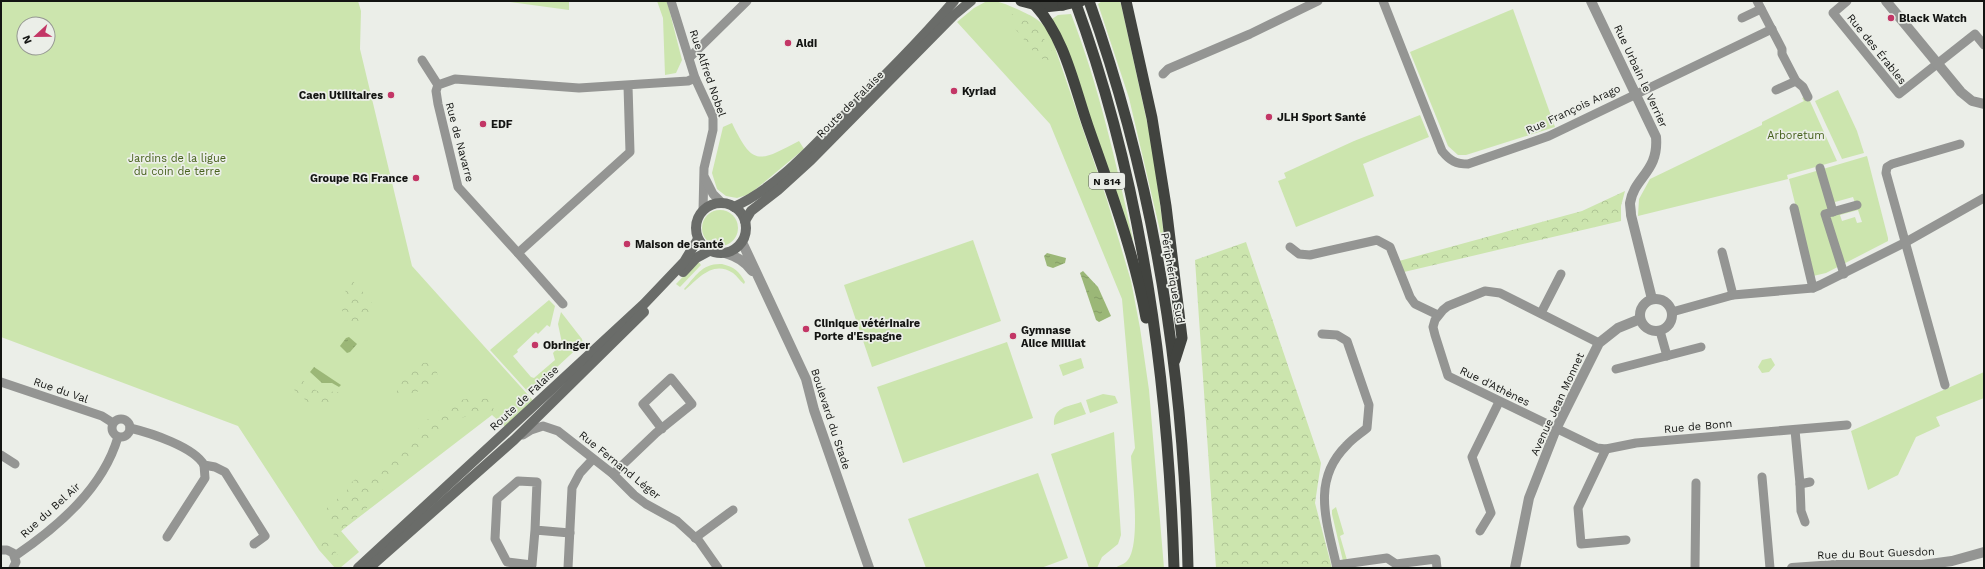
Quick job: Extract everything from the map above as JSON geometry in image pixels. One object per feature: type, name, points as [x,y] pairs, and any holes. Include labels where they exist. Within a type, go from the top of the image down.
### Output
[{"type":"highway","points":[[1021,1],[1035,6],[1063,5],[1081,1]]},
{"type":"highway","name":"N 814","points":[[1075,1],[1105,96],[1121,158],[1146,276],[1160,364],[1171,493],[1174,568]]},
{"type":"highway","name":"Périphérique Sud","points":[[1089,1],[1112,70],[1142,188],[1158,265],[1174,364],[1184,467],[1188,568]]},
{"type":"highway","name":"N 814","points":[[1126,1],[1152,118],[1165,198],[1182,338],[1174,364]]},
{"type":"highway","name":"N 814","points":[[1035,6],[1047,18],[1064,56],[1120,220],[1144,307],[1150,342],[1160,364]]},
{"type":"main road","name":"Route de Falaise","points":[[734,207],[757,196],[782,177],[892,69],[954,1]]},
{"type":"main road","name":"Route de Falaise","points":[[745,221],[751,211],[778,190],[810,160],[954,15],[971,1]]},
{"type":"main road","points":[[722,203],[734,207],[739,211],[745,221],[746,228],[742,242],[737,247],[725,253],[709,250],[698,239],[696,224],[703,211],[708,207],[722,203]]},
{"type":"main road","name":"Route de Falaise","points":[[358,568],[644,304],[684,262],[698,239]]},
{"type":"main road","name":"Route de Falaise","points":[[369,568],[450,494],[514,440],[615,343],[689,265],[709,250]]},
{"type":"street","name":"Rue Alfred Nobel","points":[[671,1],[696,78],[713,117],[714,123],[706,157],[703,211]]},
{"type":"street","points":[[689,58],[747,1]]},
{"type":"street","points":[[1163,74],[1168,69],[1250,34],[1318,1]]},
{"type":"street","name":"Rue François Arago","points":[[1382,1],[1442,151],[1448,159],[1457,164],[1468,164],[1549,136],[1772,29]]},
{"type":"street","name":"Rue Urbain le Verrier","points":[[1591,1],[1656,137],[1657,149],[1654,161],[1636,189],[1630,202],[1631,215],[1652,299]]},
{"type":"street","name":"Rue des Érables","points":[[1847,1],[1833,13],[1899,94],[1937,63]]},
{"type":"street","points":[[1886,1],[1961,92],[1972,101],[1984,104]]},
{"type":"street","points":[[1742,18],[1759,5],[1796,81],[1803,87],[1808,98]]},
{"type":"street","points":[[1937,63],[1975,34],[1984,45]]},
{"type":"street","points":[[422,60],[438,85],[455,79],[579,88],[688,81],[696,78]]},
{"type":"street","points":[[1776,90],[1796,81]]},
{"type":"street","name":"Rue de Navarre","points":[[438,85],[436,92],[438,104],[458,187],[563,304]]},
{"type":"street","points":[[518,253],[630,152],[628,86]]},
{"type":"street","points":[[1945,386],[1886,172],[1887,167],[1960,144]]},
{"type":"street","points":[[1820,168],[1833,212]]},
{"type":"street","points":[[704,177],[713,194],[722,203]]},
{"type":"street","points":[[1672,312],[1732,295],[1813,288],[1906,242],[1984,198]]},
{"type":"street","points":[[1844,274],[1825,214],[1857,205]]},
{"type":"street","points":[[1794,208],[1813,288]]},
{"type":"street","points":[[1290,247],[1299,254],[1310,255],[1377,240],[1390,247],[1410,297],[1415,304],[1438,315],[1448,306],[1478,293],[1492,290],[1599,343]]},
{"type":"street","name":"Boulevard du Stade","points":[[742,242],[806,379],[814,410],[869,568]]},
{"type":"street","points":[[1722,252],[1732,295]]},
{"type":"street","name":"Boulevard du Stade","points":[[725,253],[736,256],[747,264],[761,282]]},
{"type":"street","points":[[1541,313],[1561,274]]},
{"type":"street","points":[[1652,299],[1664,301],[1672,312],[1670,323],[1660,331],[1648,329],[1640,318],[1642,307],[1652,299]]},
{"type":"street","name":"Rue d'Athènes","points":[[1438,315],[1433,327],[1448,376],[1556,429]]},
{"type":"street","name":"Avenue Jean Monnet","points":[[1515,568],[1529,498],[1556,429],[1599,343],[1618,328],[1640,318]]},
{"type":"street","points":[[1660,331],[1667,356]]},
{"type":"street","points":[[1322,334],[1336,335],[1347,341],[1368,406],[1367,428],[1345,446],[1330,469],[1324,491],[1324,505],[1337,566],[1386,558],[1396,564],[1436,558],[1437,568]]},
{"type":"street","points":[[1616,369],[1701,347]]},
{"type":"street","points":[[612,474],[692,404],[670,378],[643,404],[662,429]]},
{"type":"street","name":"Rue du Val","points":[[1,382],[102,416],[113,423]]},
{"type":"street","points":[[1480,531],[1491,513],[1472,457],[1499,402]]},
{"type":"street","points":[[118,419],[124,419],[129,422],[130,428],[126,436],[118,437],[112,431],[113,423],[118,419]]},
{"type":"street","name":"Rue de Bonn","points":[[1556,429],[1597,448],[1606,449],[1636,443],[1847,425]]},
{"type":"street","name":"Rue Fernand Léger","points":[[514,440],[530,430],[539,427],[550,426],[558,431],[612,474],[634,495],[646,504],[677,521],[695,538],[718,568]]},
{"type":"street","points":[[130,428],[164,438],[200,457],[204,465],[204,478],[167,537]]},
{"type":"street","points":[[1795,430],[1801,511],[1805,522]]},
{"type":"street","name":"Rue du Bel Air","points":[[15,556],[51,528],[79,503],[97,482],[114,450],[118,437]]},
{"type":"street","points":[[1606,449],[1578,508],[1581,544],[1626,540]]},
{"type":"street","points":[[1,455],[15,464]]},
{"type":"street","points":[[568,568],[572,488],[580,473],[593,459]]},
{"type":"street","points":[[204,465],[214,467],[225,472],[265,536],[254,544]]},
{"type":"street","points":[[1762,477],[1770,568]]},
{"type":"street","points":[[518,481],[537,482],[535,530],[532,565],[507,562],[495,538],[497,499],[518,481]]},
{"type":"street","points":[[1800,484],[1810,482]]},
{"type":"street","points":[[1695,568],[1696,483]]},
{"type":"street","points":[[695,538],[733,510]]},
{"type":"street","points":[[535,530],[570,533]]},
{"type":"street","points":[[1,550],[11,551],[15,556],[16,562],[13,568]]},
{"type":"street","name":"Rue du Bout Guesdon","points":[[1792,568],[1904,564],[1922,565],[1952,561],[1984,552]]},
{"type":"green space","name":"Jardins de la ligue du coin de terre","points":[[1,1],[358,1],[361,11],[360,49],[412,266],[538,406],[511,432],[492,415],[341,531],[359,552],[340,568],[335,568],[319,550],[238,426],[1,337]]},
{"type":"green space","points":[[500,1],[569,1],[569,10],[510,2]]},
{"type":"green space","points":[[657,1],[667,1],[682,60],[676,73],[665,75],[663,18]]},
{"type":"green space","points":[[987,1],[1003,3],[1033,17],[1044,25],[1051,36],[1107,200],[1131,281],[1140,328],[1149,390],[1164,568],[1115,568],[1125,563],[1131,555],[1134,543],[1135,528],[1131,456],[1135,448],[1122,299],[1050,124],[957,22],[974,8]]},
{"type":"green space","points":[[1102,1],[1119,1],[1121,4],[1153,149],[1164,236],[1161,235],[1129,98],[1098,4]]},
{"type":"green space","points":[[1513,9],[1555,127],[1466,155],[1458,155],[1448,146],[1410,52]]},
{"type":"green space","points":[[1012,14],[1035,25],[1052,51],[1050,62],[1038,57],[1009,21]]},
{"type":"green space","points":[[1071,14],[1090,69],[1106,125],[1127,210],[1132,240],[1052,19],[1058,15]]},
{"type":"green space","points":[[1838,90],[1857,131],[1864,153],[1842,159],[1815,101]]},
{"type":"green space","name":"Arboretum","points":[[1804,97],[1809,99],[1837,161],[1787,175],[1788,179],[1638,216],[1639,199],[1650,179],[1762,125],[1762,122],[1804,101],[1802,98]]},
{"type":"green space","points":[[1420,115],[1429,137],[1363,164],[1374,196],[1296,227],[1278,181],[1286,178],[1284,173],[1354,141]]},
{"type":"green space","points":[[732,123],[739,137],[752,154],[766,156],[799,141],[804,149],[750,194],[737,198],[726,196],[717,189],[712,173],[723,127]]},
{"type":"green space","points":[[1867,156],[1888,241],[1826,273],[1813,276],[1789,179]],"holes":[[[1853,197],[1855,203],[1836,208],[1835,202]],[[1858,210],[1862,222],[1857,223],[1855,217],[1842,221],[1840,215]]]},
{"type":"green space","points":[[1625,191],[1621,206],[1621,221],[1404,272],[1399,261],[1582,211]]},
{"type":"green space","points":[[724,210],[733,215],[737,221],[737,235],[733,241],[724,246],[716,246],[707,241],[703,235],[702,224],[707,215],[713,211]]},
{"type":"green space","points":[[973,240],[1001,321],[872,367],[844,285]]},
{"type":"green space","points":[[1246,242],[1321,463],[1315,503],[1332,568],[1216,568],[1195,260]]},
{"type":"green space","points":[[698,261],[701,265],[680,287],[676,284]]},
{"type":"green space","points":[[715,264],[722,264],[733,268],[738,272],[745,282],[744,284],[733,273],[719,268],[707,272],[685,290],[684,289],[704,268]]},
{"type":"green space","points":[[350,278],[369,299],[377,313],[367,322],[355,324],[347,320],[341,308],[346,302],[345,279]]},
{"type":"green space","points":[[549,300],[555,306],[550,327],[547,325],[538,334],[536,332],[517,350],[518,352],[513,356],[531,377],[534,378],[555,360],[553,353],[562,343],[558,324],[561,312],[582,339],[583,343],[529,393],[490,350]]},
{"type":"green space","points":[[1007,342],[1033,418],[903,463],[877,387]]},
{"type":"green space","points":[[1081,358],[1084,368],[1063,376],[1059,365]]},
{"type":"green space","points":[[1771,358],[1775,365],[1769,372],[1762,373],[1758,367],[1762,360]]},
{"type":"green space","points":[[429,362],[437,372],[438,379],[433,386],[400,398],[396,395],[400,383],[407,373],[423,363]]},
{"type":"green space","points":[[1984,372],[1984,398],[1936,417],[1940,426],[1916,437],[1898,475],[1868,490],[1851,431]]},
{"type":"green space","points":[[299,378],[317,391],[338,392],[342,398],[331,408],[312,406],[292,388],[291,380]]},
{"type":"green space","points":[[1103,394],[1115,396],[1118,403],[1090,413],[1086,400]]},
{"type":"green space","points":[[476,398],[490,399],[494,405],[493,411],[486,416],[464,417],[441,428],[377,495],[367,496],[367,508],[340,532],[346,539],[343,543],[339,540],[329,527],[326,511],[332,502],[347,495],[347,486],[357,478],[370,478],[428,419],[451,401]]},
{"type":"green space","points":[[1081,402],[1086,414],[1054,425],[1054,419],[1058,411]]},
{"type":"green space","points":[[1114,432],[1121,535],[1118,544],[1102,557],[1097,568],[1089,568],[1051,454]]},
{"type":"green space","points":[[1038,473],[1068,558],[1041,568],[926,568],[908,519]]},
{"type":"green space","points":[[1336,507],[1344,534],[1340,536],[1347,560],[1343,561],[1332,514],[1332,510]]},
{"type":"green space","points":[[323,541],[329,542],[339,557],[337,562],[333,563],[319,549],[319,544]]},
{"type":"water","points":[[1047,253],[1066,258],[1065,263],[1053,268],[1047,266],[1044,256]]},
{"type":"water","points":[[1083,271],[1098,287],[1111,316],[1099,322],[1096,320],[1080,273]]},
{"type":"water","points":[[349,337],[357,344],[350,352],[347,353],[340,346],[346,338]]},
{"type":"water","points":[[314,367],[341,385],[339,387],[332,383],[322,383],[310,372]]},
{"type":"place","name":"Black Watch","points":[[1891,18]]},
{"type":"place","name":"Aldi","points":[[788,43]]},
{"type":"place","name":"Kyriad","points":[[954,91]]},
{"type":"place","name":"Caen Utilitaires","points":[[391,95]]},
{"type":"place","name":"JLH Sport Santé","points":[[1269,117]]},
{"type":"place","name":"EDF","points":[[483,124]]},
{"type":"place","name":"Groupe RG France","points":[[416,178]]},
{"type":"place","name":"Maison de santé","points":[[627,244]]},
{"type":"place","name":"Clinique vétérinaire Porte d'Espagne","points":[[806,329]]},
{"type":"place","name":"Gymnase Alice Milliat","points":[[1013,336]]},
{"type":"place","name":"Obringer","points":[[535,345]]}]
